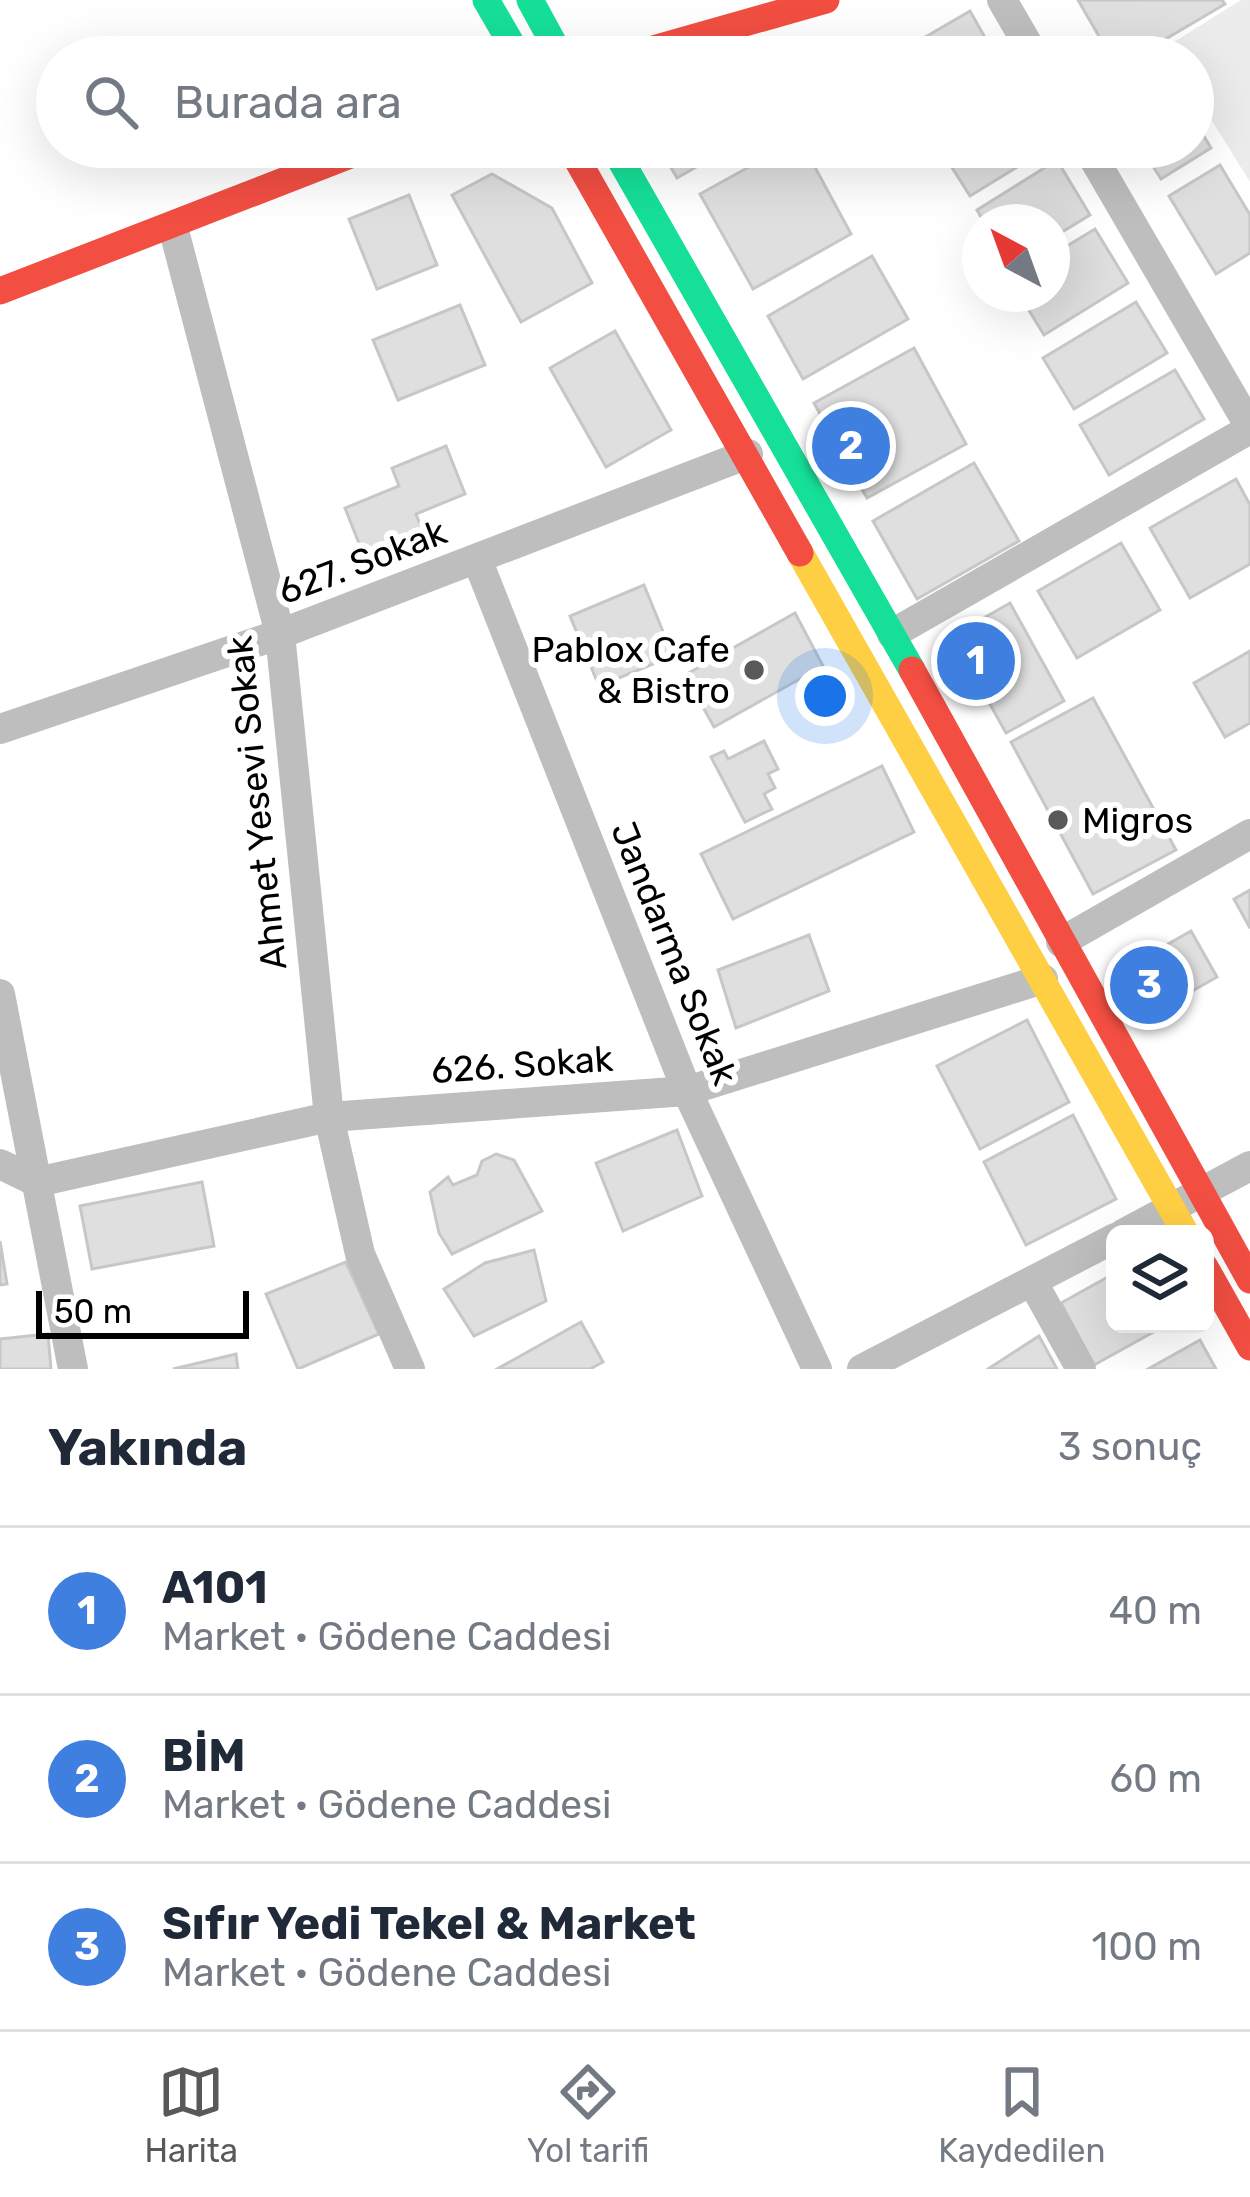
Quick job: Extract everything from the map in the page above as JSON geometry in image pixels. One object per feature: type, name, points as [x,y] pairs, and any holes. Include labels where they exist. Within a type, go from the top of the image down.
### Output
[{"type":"main road","points":[[486,0],[506,36]]},
{"type":"main road","points":[[530,0],[550,36]]},
{"type":"main road","points":[[699,36],[826,0]]},
{"type":"main road","points":[[0,291],[318,168]]},
{"type":"main road","points":[[582,168],[1179,1221]]},
{"type":"main road","points":[[626,168],[892,634],[1250,1280]]},
{"type":"main road","points":[[1214,1283],[1250,1347]]},
{"type":"street","points":[[1001,0],[1022,36]]},
{"type":"street","points":[[892,634],[1250,428],[1099,168]]},
{"type":"street","name":"Ahmet Yesevi Sokak","points":[[173,227],[280,634],[328,1117],[360,1254],[410,1369]]},
{"type":"street","name":"627. Sokak","points":[[0,729],[280,634],[748,454]]},
{"type":"street","name":"Jandarma Sokak","points":[[477,560],[687,1091],[817,1369]]},
{"type":"street","points":[[1061,942],[1250,834]]},
{"type":"street","name":"626. Sokak","points":[[37,1182],[328,1117],[687,1091],[1043,980]]},
{"type":"street","points":[[0,994],[73,1369]]},
{"type":"street","points":[[0,1164],[37,1182]]},
{"type":"street","points":[[1179,1221],[1202,1193],[1250,1166]]},
{"type":"street","points":[[862,1369],[1106,1243]]},
{"type":"street","points":[[1032,1281],[1081,1369]]},
{"type":"shaded area","points":[[1241,0],[1250,0],[1250,182],[1214,124],[1214,36],[1184,36]]},
{"type":"building","points":[[1078,0],[1222,0],[1225,4],[1171,36],[1099,36]]},
{"type":"building","points":[[970,11],[984,36],[927,36]]},
{"type":"building","points":[[1220,165],[1250,215],[1250,253],[1216,274],[1169,196]]},
{"type":"building","points":[[671,168],[694,168],[677,178]]},
{"type":"building","points":[[747,168],[815,168],[851,234],[753,289],[700,194]]},
{"type":"building","points":[[952,168],[1016,168],[970,196]]},
{"type":"building","points":[[1044,168],[1062,168],[1090,215],[1070,227],[1070,204],[987,204]]},
{"type":"building","points":[[1154,168],[1179,168],[1161,179]]},
{"type":"building","points":[[492,174],[552,208],[592,283],[521,322],[452,195]]},
{"type":"building","points":[[409,195],[437,265],[377,289],[349,219]]},
{"type":"building","points":[[1095,229],[1128,283],[1044,335],[1030,312],[1070,312],[1070,244]]},
{"type":"building","points":[[872,256],[908,319],[803,379],[768,316]]},
{"type":"building","points":[[1136,302],[1167,353],[1074,409],[1043,358]]},
{"type":"building","points":[[460,305],[485,365],[398,400],[373,340]]},
{"type":"building","points":[[615,331],[671,430],[606,467],[550,368]]},
{"type":"building","points":[[914,348],[966,444],[867,498],[814,403]]},
{"type":"building","points":[[1175,370],[1204,419],[1109,475],[1080,425]]},
{"type":"building","points":[[446,446],[465,494],[416,514],[427,542],[368,566],[345,508],[399,486],[392,468]]},
{"type":"building","points":[[974,463],[1019,541],[917,599],[873,521]]},
{"type":"building","points":[[1236,479],[1250,505],[1250,564],[1190,598],[1150,528]]},
{"type":"building","points":[[1121,543],[1160,610],[1077,658],[1038,591]]},
{"type":"building","points":[[644,585],[673,656],[599,686],[570,616]]},
{"type":"building","points":[[1010,603],[1064,701],[1006,733],[952,636]]},
{"type":"building","name":"Pablox Cafe & Bistro","points":[[795,613],[823,666],[714,727],[685,675]]},
{"type":"building","points":[[1250,651],[1250,723],[1225,737],[1194,683]]},
{"type":"building","points":[[1093,698],[1176,850],[1093,894],[1011,742]]},
{"type":"building","points":[[764,741],[778,769],[768,774],[775,788],[764,794],[772,809],[745,822],[711,757],[724,751],[728,759]]},
{"type":"building","points":[[882,766],[914,832],[733,919],[701,854]]},
{"type":"building","points":[[1250,890],[1250,928],[1234,899]]},
{"type":"building","points":[[1191,931],[1217,977],[1157,1011],[1131,965]]},
{"type":"building","points":[[809,935],[829,991],[736,1028],[718,970]]},
{"type":"building","points":[[1027,1020],[1069,1102],[980,1149],[937,1066]]},
{"type":"building","points":[[1073,1115],[1116,1199],[1026,1245],[984,1162]]},
{"type":"building","points":[[677,1130],[702,1196],[623,1231],[596,1163]]},
{"type":"building","points":[[496,1154],[514,1160],[542,1211],[452,1254],[439,1233],[430,1192],[448,1177],[453,1185],[477,1175],[482,1161]]},
{"type":"building","points":[[202,1182],[214,1246],[92,1269],[80,1206]]},
{"type":"building","points":[[0,1241],[7,1284],[0,1285]]},
{"type":"building","points":[[534,1250],[546,1301],[474,1336],[444,1289],[485,1263]]},
{"type":"building","points":[[346,1262],[379,1334],[298,1369],[266,1294]]},
{"type":"building","points":[[1106,1278],[1106,1333],[1152,1333],[1094,1365],[1061,1303]]},
{"type":"building","points":[[581,1322],[603,1362],[590,1369],[497,1369]]},
{"type":"building","points":[[48,1334],[51,1369],[0,1369],[0,1339]]},
{"type":"building","points":[[1039,1336],[1057,1369],[988,1369]]},
{"type":"building","points":[[1200,1340],[1216,1369],[1148,1369]]},
{"type":"building","points":[[236,1354],[238,1369],[173,1369]]},
{"type":"traffic: fast","points":[[486,0],[507,36]]},
{"type":"traffic: fast","points":[[530,0],[550,36]]},
{"type":"traffic: fast","points":[[625,168],[912,670]]},
{"type":"traffic: slow","points":[[800,553],[1181,1225]]},
{"type":"traffic: jam","points":[[699,36],[826,0]]},
{"type":"traffic: jam","points":[[0,291],[317,168]]},
{"type":"traffic: jam","points":[[582,168],[800,553]]},
{"type":"traffic: jam","points":[[912,670],[1250,1280]]},
{"type":"traffic: jam","points":[[1214,1283],[1250,1347]]},
{"type":"place","name":"BİM","points":[[851,446]]},
{"type":"place","name":"A101","points":[[976,661]]},
{"type":"place","name":"Pablox Cafe & Bistro","points":[[754,670]]},
{"type":"place","name":"Migros","points":[[1058,820]]},
{"type":"place","name":"Sıfır Yedi Tekel & Market","points":[[1149,985]]}]
